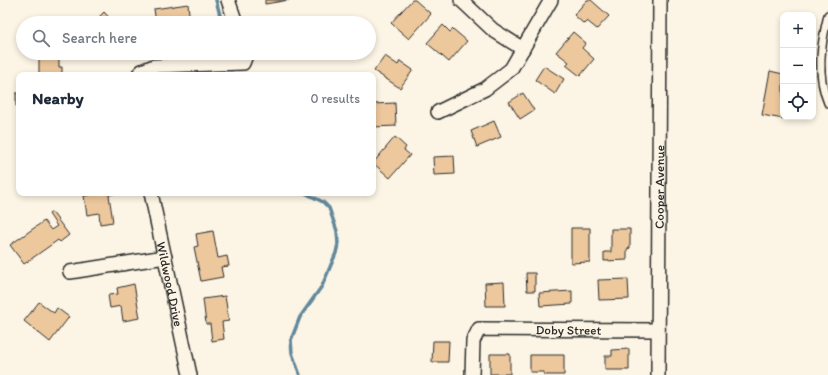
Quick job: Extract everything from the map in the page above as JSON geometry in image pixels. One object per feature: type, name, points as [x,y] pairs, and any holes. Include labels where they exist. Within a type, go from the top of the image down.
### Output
[{"type":"street","points":[[228,0],[234,16]]},
{"type":"street","points":[[461,0],[493,30],[523,49]]},
{"type":"street","points":[[438,112],[485,89],[511,69],[551,0]]},
{"type":"street","name":"Cooper Avenue","points":[[658,375],[660,0]]},
{"type":"street","points":[[141,72],[154,66],[243,63],[244,60]]},
{"type":"street","name":"Wildwood Drive","points":[[152,196],[190,375]]},
{"type":"street","points":[[70,272],[165,258]]},
{"type":"street","name":"Doby Street","points":[[472,375],[473,341],[480,329],[658,330]]},
{"type":"lane","points":[[828,15],[820,69],[822,84],[828,103]]},
{"type":"building","points":[[265,0],[289,0],[265,4]]},
{"type":"building","points":[[412,0],[415,0],[431,14],[409,39],[391,23]]},
{"type":"building","points":[[587,0],[591,0],[609,16],[597,29],[587,21],[584,24],[574,15]]},
{"type":"building","points":[[188,4],[189,16],[155,16],[154,9]]},
{"type":"building","points":[[104,12],[108,16],[100,16]]},
{"type":"building","points":[[443,25],[450,32],[453,29],[467,41],[449,62],[427,43]]},
{"type":"building","points":[[573,32],[586,43],[582,48],[594,59],[580,76],[566,65],[569,62],[556,52]]},
{"type":"building","points":[[385,56],[398,65],[400,61],[413,70],[400,88],[374,71]]},
{"type":"building","points":[[39,60],[59,60],[59,67],[62,67],[62,72],[39,72]]},
{"type":"building","points":[[544,66],[564,79],[555,94],[535,80]]},
{"type":"building","points":[[770,71],[780,73],[780,118],[762,115]]},
{"type":"building","points":[[523,93],[534,110],[520,119],[509,102]]},
{"type":"building","points":[[395,103],[396,126],[376,127],[376,104]]},
{"type":"building","points":[[494,121],[501,137],[477,147],[471,131]]},
{"type":"building","points":[[395,137],[406,147],[404,150],[410,155],[390,178],[376,166],[376,159]]},
{"type":"building","points":[[454,156],[455,174],[434,175],[433,157]]},
{"type":"building","points":[[84,196],[109,196],[113,222],[100,224],[99,213],[87,215]]},
{"type":"building","points":[[52,212],[69,235],[60,242],[58,240],[24,264],[10,245],[44,221],[51,230],[57,226],[49,214]]},
{"type":"building","points":[[571,228],[590,228],[590,262],[571,263]]},
{"type":"building","points":[[611,229],[630,229],[630,248],[627,249],[627,260],[604,261],[604,252],[611,252]]},
{"type":"building","points":[[213,231],[218,258],[227,256],[229,266],[221,267],[223,277],[201,281],[194,247],[198,246],[196,234]]},
{"type":"building","points":[[526,273],[535,273],[535,291],[527,291]]},
{"type":"building","points":[[628,279],[629,299],[599,300],[598,280]]},
{"type":"building","points":[[504,282],[505,306],[486,306],[485,283]]},
{"type":"building","points":[[134,284],[140,318],[123,321],[121,306],[110,308],[108,295],[118,294],[117,288]]},
{"type":"building","points":[[572,291],[572,304],[540,306],[539,293]]},
{"type":"building","points":[[225,296],[229,321],[222,322],[224,339],[212,341],[210,324],[206,324],[203,299]]},
{"type":"building","points":[[39,302],[54,313],[57,308],[69,317],[50,342],[24,321]]},
{"type":"building","points":[[433,341],[449,341],[448,362],[432,362]]},
{"type":"building","points":[[629,349],[629,370],[605,370],[605,356],[612,356],[612,350]]},
{"type":"building","points":[[490,354],[510,354],[510,374],[490,374]]},
{"type":"building","points":[[530,355],[564,355],[564,375],[544,375],[544,372],[530,372]]},
{"type":"waterway","points":[[216,0],[220,16]]},
{"type":"waterway","points":[[300,375],[292,353],[291,340],[300,317],[322,286],[336,253],[338,244],[337,231],[329,208],[323,202],[311,196]]}]
